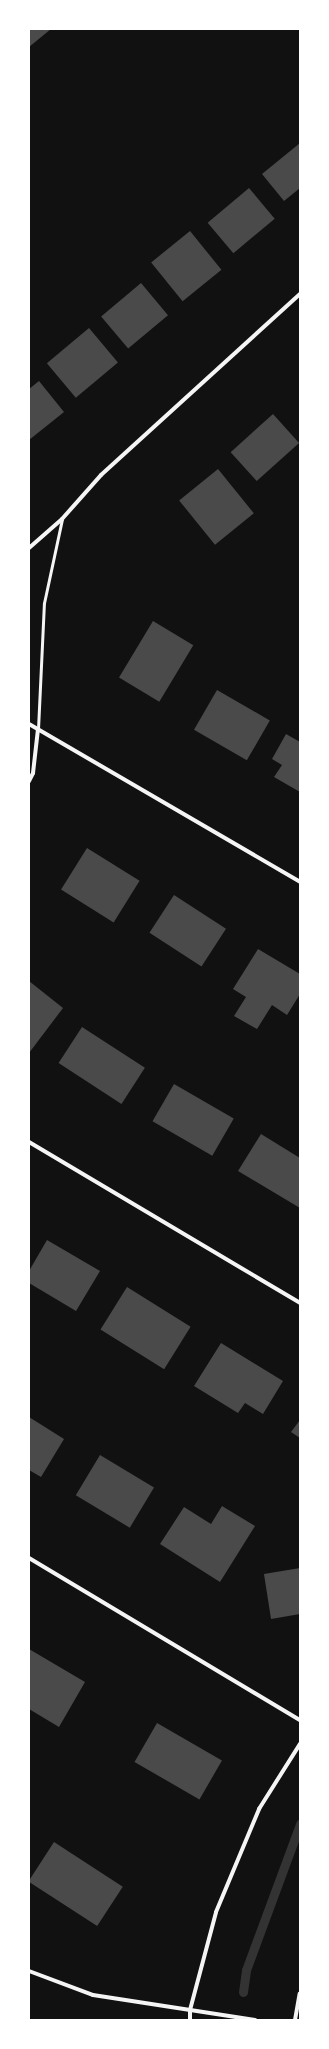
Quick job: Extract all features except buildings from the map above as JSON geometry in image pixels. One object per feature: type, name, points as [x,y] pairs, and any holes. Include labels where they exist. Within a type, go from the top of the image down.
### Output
[{"type":"street","points":[[29,548],[62,519],[101,475],[300,295]]},
{"type":"street","points":[[29,724],[300,882]]},
{"type":"street","points":[[29,781],[33,773],[38,729]]},
{"type":"street","points":[[29,1142],[300,1303]]},
{"type":"street","points":[[29,1558],[300,1720]]},
{"type":"street","points":[[190,2020],[190,2010],[216,1912],[259,1809],[300,1744]]},
{"type":"street","points":[[29,1970],[93,1995],[255,2020]]},
{"type":"street","points":[[295,2020],[300,1993]]},
{"type":"lane","points":[[38,729],[44,603],[62,519]]},
{"type":"waterway","points":[[243,1992],[246,1970],[300,1824]]}]
